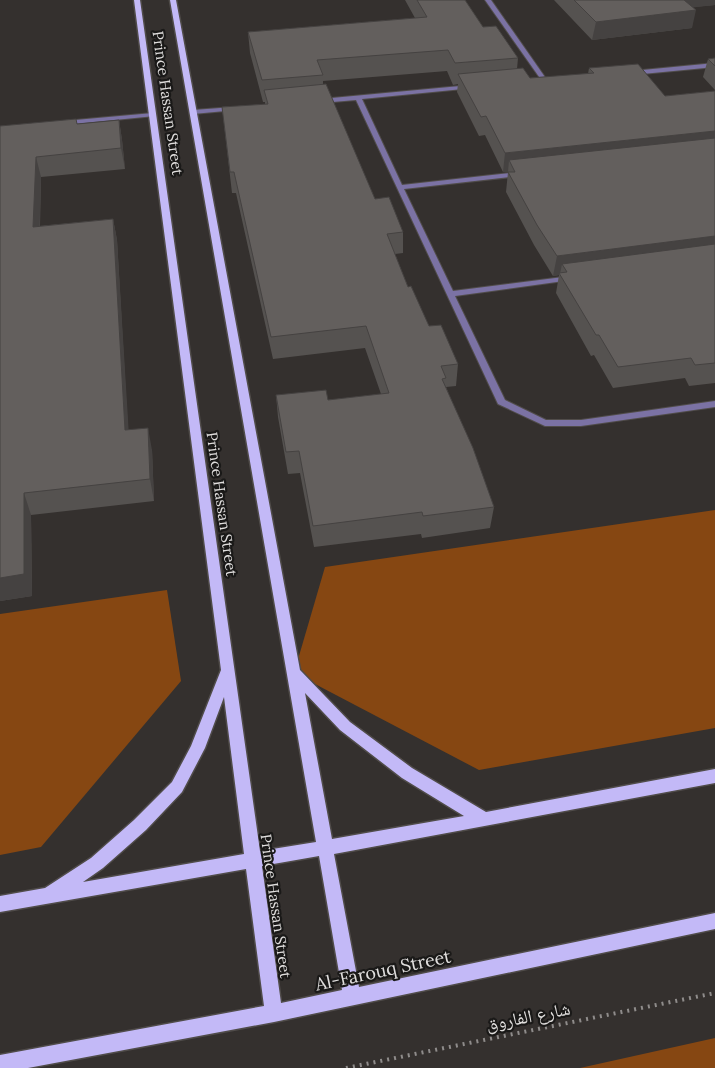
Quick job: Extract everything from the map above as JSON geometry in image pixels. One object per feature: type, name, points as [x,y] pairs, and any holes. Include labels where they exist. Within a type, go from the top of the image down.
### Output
[{"type":"main road","name":"Prince Hassan Street","points":[[137,0],[274,1013]]},
{"type":"main road","name":"Prince Hassan Street","points":[[172,0],[352,997]]},
{"type":"main road","points":[[46,896],[97,862],[140,825],[177,786],[198,748],[228,668]]},
{"type":"main road","points":[[294,673],[345,726],[407,773],[484,820]]},
{"type":"main road","points":[[0,904],[325,849],[715,776]]},
{"type":"main road","name":"Al-Farouq Street","points":[[0,1064],[274,1013],[715,921]]},
{"type":"street","points":[[488,0],[544,80]]},
{"type":"street","points":[[620,74],[715,65]]},
{"type":"street","points":[[535,81],[554,80]]},
{"type":"street","points":[[309,102],[476,87]]},
{"type":"street","points":[[358,98],[501,402],[545,423],[581,423],[715,404]]},
{"type":"street","points":[[193,112],[242,108]]},
{"type":"street","points":[[57,124],[153,115]]},
{"type":"street","points":[[400,187],[528,173]]},
{"type":"street","points":[[450,294],[578,277]]},
{"type":"path","name":"شارع الفاروق","points":[[346,1068],[715,993]]},
{"type":"shaded area","points":[[715,510],[715,728],[479,770],[294,673],[325,567]]},
{"type":"shaded area","points":[[167,590],[181,681],[41,847],[0,855],[0,614]]},
{"type":"shaded area","points":[[715,1038],[715,1068],[580,1068]]},
{"type":"building","points":[[417,0],[465,0],[483,27],[496,26],[518,58],[455,63],[448,50],[317,60],[323,75],[262,80],[248,32],[427,17]]},
{"type":"building","points":[[574,0],[684,0],[696,10],[596,22]]},
{"type":"building","points":[[715,58],[715,66],[708,59]]},
{"type":"building","points":[[638,64],[665,96],[715,91],[715,131],[505,153],[486,116],[481,117],[458,74],[523,68],[530,78],[594,73],[589,68]]},
{"type":"building","points":[[326,84],[375,199],[389,197],[403,232],[387,234],[408,287],[411,286],[429,326],[441,325],[458,364],[441,366],[446,378],[442,379],[473,448],[494,507],[423,516],[422,512],[313,526],[299,451],[286,452],[276,395],[326,390],[328,400],[389,393],[366,326],[271,337],[234,172],[230,172],[222,107],[268,104],[264,90]]},
{"type":"building","points":[[76,119],[77,124],[119,120],[121,148],[36,157],[33,227],[113,219],[125,430],[148,428],[150,479],[24,493],[24,574],[0,578],[0,126]]},
{"type":"building","points":[[715,138],[715,236],[557,256],[537,225],[508,172],[515,172],[509,160]]},
{"type":"building","points":[[715,244],[715,363],[695,365],[691,358],[618,367],[599,335],[596,335],[559,273],[567,272],[562,264]]}]
